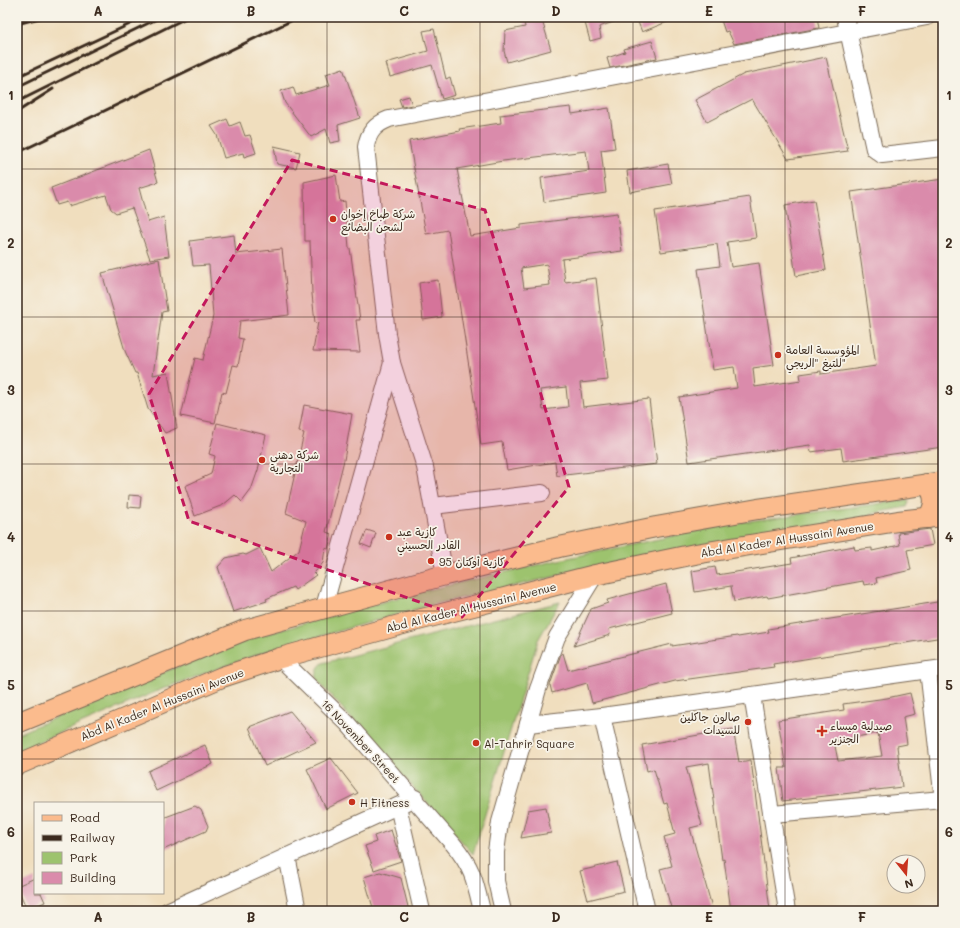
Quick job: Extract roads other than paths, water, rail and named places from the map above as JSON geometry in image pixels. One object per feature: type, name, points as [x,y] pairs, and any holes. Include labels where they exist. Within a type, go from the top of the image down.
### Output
[{"type":"main road","points":[[17,723],[245,630],[324,607],[445,575],[559,547],[656,527],[758,509],[935,483],[933,508],[935,517]]},
{"type":"main road","name":"Abd Al Kader Al Hussaini Avenue","points":[[17,765],[222,677],[280,658],[414,621],[595,575],[696,554],[898,521],[935,517]]},
{"type":"street","points":[[445,575],[433,506],[421,453],[392,363],[387,334],[366,147],[369,134],[378,125],[389,119],[847,24],[927,17]]},
{"type":"street","points":[[847,24],[874,149],[882,155],[943,148]]},
{"type":"street","points":[[324,607],[392,363]]},
{"type":"street","points":[[433,506],[542,493]]},
{"type":"street","points":[[503,911],[496,881],[496,852],[500,822],[538,689],[557,637],[595,575]]},
{"type":"street","name":"16 November Street","points":[[280,658],[347,723],[415,798],[468,863],[476,885],[482,911]]},
{"type":"street","points":[[528,724],[602,716],[936,669],[943,799],[772,814]]},
{"type":"street","points":[[752,695],[787,911]]},
{"type":"street","points":[[602,716],[647,911]]},
{"type":"street","points":[[167,911],[415,798]]},
{"type":"street","points":[[398,806],[422,911]]},
{"type":"street","points":[[287,856],[298,911]]},
{"type":"railway","points":[[17,24],[43,17]]},
{"type":"railway","points":[[17,77],[145,17]]},
{"type":"railway","points":[[17,87],[161,17]]},
{"type":"railway","points":[[17,102],[188,17]]},
{"type":"railway","points":[[17,153],[299,17]]},
{"type":"railway","points":[[17,112],[53,89]]},
{"type":"place","name":"شركة طباخ إخوان لشحن البضائع","points":[[333,219]]},
{"type":"place","name":"المؤوسسة العامة للتيغ \"الريجي\"","points":[[778,355]]},
{"type":"place","name":"شركة دهني التجارية","points":[[262,460]]},
{"type":"place","name":"كازية عبد القادر الحسيني","points":[[389,537]]},
{"type":"place","name":"كازية أوكتان 95","points":[[431,561]]},
{"type":"place","name":"صالون جاكلين للسيدات","points":[[748,722]]},
{"type":"place","name":"صيدلية ميساء الجنزير","points":[[822,731]]},
{"type":"place","name":"Al-Tahrir Square","points":[[476,743]]},
{"type":"place","name":"H Fitness","points":[[352,802]]}]
